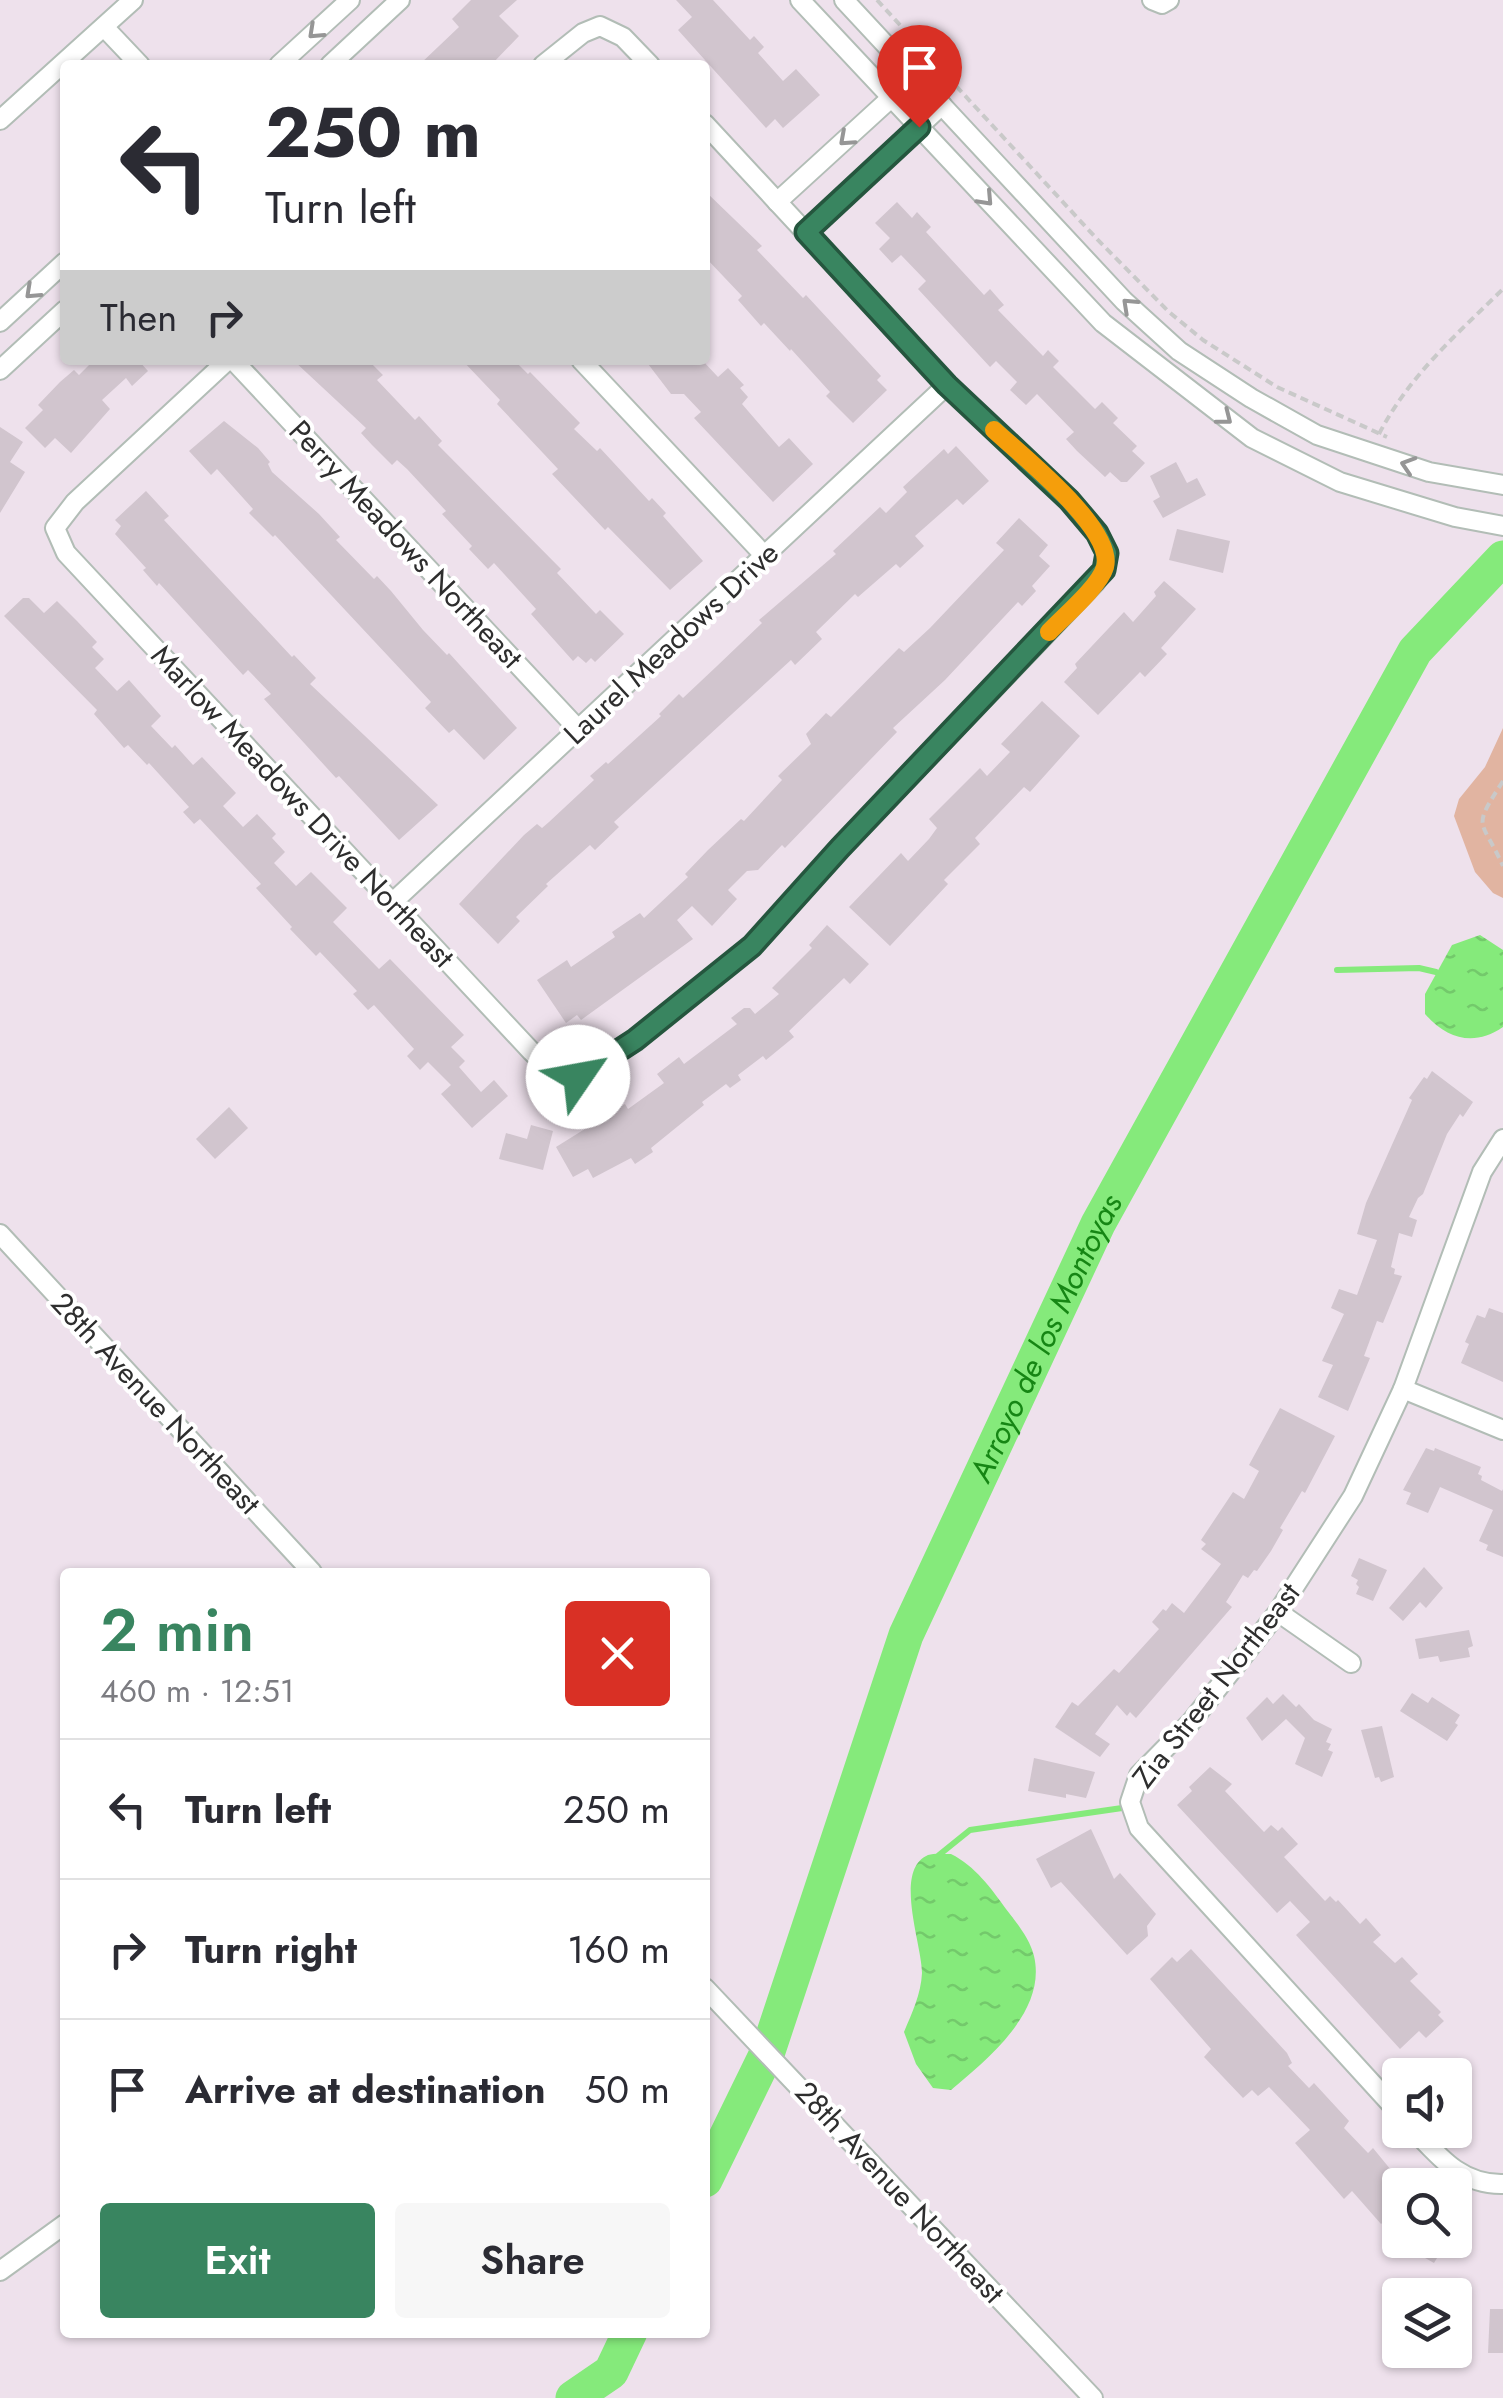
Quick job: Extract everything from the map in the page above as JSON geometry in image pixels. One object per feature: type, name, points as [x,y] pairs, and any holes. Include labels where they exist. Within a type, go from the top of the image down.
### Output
[{"type":"street","points":[[65,60],[132,0]]},
{"type":"street","points":[[285,60],[350,0]]},
{"type":"street","points":[[335,60],[400,0]]},
{"type":"street","points":[[800,0],[1102,323],[1252,438],[1340,482],[1454,517],[1503,526]]},
{"type":"street","points":[[844,0],[1124,301],[1179,351],[1316,436],[1429,472],[1503,485]]},
{"type":"street","points":[[1152,0],[1162,4],[1169,0]]},
{"type":"street","points":[[549,60],[583,33],[600,26],[623,37],[645,60]]},
{"type":"street","points":[[104,27],[135,60]]},
{"type":"street","points":[[75,51],[84,60]]},
{"type":"street","points":[[0,120],[60,65]]},
{"type":"street","points":[[777,202],[915,76]]},
{"type":"street","points":[[806,232],[942,105]]},
{"type":"street","points":[[710,129],[947,385]]},
{"type":"street","points":[[0,322],[60,267]]},
{"type":"street","points":[[0,370],[60,315]]},
{"type":"street","name":"Marlow Meadows Drive Northeast","points":[[225,365],[75,502],[56,528],[66,552],[560,1078],[578,1077],[635,1040],[752,946],[1104,570],[1107,553],[1097,533],[1069,500],[947,385]]},
{"type":"street","name":"Perry Meadows Northeast","points":[[235,365],[578,729]]},
{"type":"street","points":[[586,365],[765,556]]},
{"type":"street","name":"Laurel Meadows Drive","points":[[394,901],[947,385]]},
{"type":"street","points":[[1364,489],[1375,454]]},
{"type":"street","name":"Zia Street Northeast","points":[[1382,2094],[1139,1828],[1130,1802],[1139,1775],[1191,1722],[1278,1612],[1352,1496],[1403,1389],[1482,1172],[1503,1139]]},
{"type":"street","name":"28th Avenue Northeast","points":[[0,1234],[308,1568]]},
{"type":"street","points":[[1403,1389],[1503,1430]]},
{"type":"street","points":[[1278,1612],[1351,1663]]},
{"type":"street","name":"28th Avenue Northeast","points":[[710,1993],[1093,2398]]},
{"type":"street","points":[[1431,2148],[1449,2168],[1484,2184],[1503,2184]]},
{"type":"street","points":[[0,2271],[60,2228]]},
{"type":"path","points":[[877,0],[1169,312],[1203,340],[1278,387],[1394,440]]},
{"type":"path","points":[[1379,434],[1391,410],[1432,357],[1503,289]]},
{"type":"path","points":[[1503,781],[1484,809],[1482,820],[1487,839],[1503,866]]},
{"type":"shaded area","points":[[1503,728],[1503,898],[1493,893],[1475,872],[1454,816],[1459,799],[1485,767]]},
{"type":"water","points":[[1480,935],[1503,950],[1503,1027],[1482,1037],[1461,1037],[1442,1029],[1425,1014],[1425,994],[1452,945]]},
{"type":"water","points":[[951,1854],[982,1878],[1019,1926],[1032,1950],[1036,1976],[1032,1996],[1011,2032],[951,2090],[933,2088],[916,2064],[904,2032],[922,1973],[912,1909],[912,1876],[918,1863],[928,1855]]},
{"type":"building","points":[[471,0],[517,0],[499,16],[519,36],[496,60],[424,60],[459,27],[452,19]]},
{"type":"building","points":[[676,0],[713,0],[750,40],[754,36],[764,47],[758,53],[783,81],[796,69],[820,95],[783,128],[775,119],[766,128],[710,66],[710,60],[705,60],[678,30],[692,17]]},
{"type":"building","points":[[710,196],[762,246],[757,250],[803,298],[806,295],[881,376],[877,380],[887,390],[853,423],[826,396],[830,392],[791,349],[764,323],[761,326],[738,300],[742,296],[710,262]]},
{"type":"building","points":[[897,202],[912,218],[917,212],[931,227],[926,232],[984,295],[990,289],[1004,305],[998,310],[1043,356],[1048,350],[1059,361],[1053,367],[1095,409],[1102,402],[1118,418],[1113,423],[1137,446],[1132,451],[1145,463],[1127,482],[1121,482],[1110,472],[1105,477],[1077,451],[1066,439],[1074,432],[1037,394],[1026,405],[1010,390],[1017,382],[996,361],[990,367],[918,289],[926,281],[901,255],[892,263],[879,249],[890,238],[875,223]]},
{"type":"building","points":[[89,365],[143,365],[148,371],[132,386],[126,378],[102,400],[110,409],[71,453],[55,438],[45,448],[25,428],[43,410],[38,405],[60,382],[74,370],[79,375]]},
{"type":"building","points":[[298,365],[373,365],[383,375],[377,380],[415,420],[419,416],[442,441],[438,445],[561,569],[557,573],[596,614],[600,610],[624,634],[595,662],[591,658],[586,663],[578,656],[573,661],[531,614],[536,609],[494,563],[488,569],[469,549],[472,546],[442,514],[446,511],[407,469],[397,460],[392,465],[361,433],[366,428]]},
{"type":"building","points":[[467,365],[519,365],[530,372],[580,423],[574,429],[597,451],[600,448],[649,501],[652,498],[703,561],[670,590],[552,474],[558,469],[497,404],[500,400]]},
{"type":"building","points":[[649,365],[707,365],[718,377],[728,368],[744,385],[740,388],[748,397],[742,404],[779,447],[789,438],[813,464],[773,502],[694,418],[701,412],[684,394],[671,394]]},
{"type":"building","points":[[224,421],[258,448],[270,462],[272,472],[319,514],[340,537],[336,540],[374,579],[377,576],[517,728],[484,760],[454,729],[449,733],[425,708],[431,702],[275,535],[249,513],[253,509],[217,469],[211,475],[189,451]]},
{"type":"building","points":[[0,427],[23,442],[10,462],[25,472],[0,513]]},
{"type":"building","points":[[956,446],[989,481],[963,505],[957,499],[915,536],[924,546],[900,568],[896,564],[858,597],[855,594],[816,632],[822,639],[795,665],[791,660],[614,822],[619,827],[595,850],[590,845],[546,884],[498,944],[459,904],[524,835],[537,824],[542,828],[549,822],[594,780],[590,776],[661,716],[679,694],[683,698],[762,623],[759,620],[836,554],[833,551],[880,507],[886,513],[907,492],[903,487],[944,449],[948,454]]},
{"type":"building","points":[[1176,462],[1187,483],[1197,478],[1206,495],[1163,518],[1153,501],[1160,497],[1150,476]]},
{"type":"building","points":[[146,491],[169,516],[164,520],[316,678],[310,684],[438,805],[399,840],[264,699],[271,694],[248,670],[243,675],[159,583],[157,586],[115,534],[121,526],[115,520]]},
{"type":"building","points":[[1019,518],[1048,545],[1039,556],[1050,566],[1032,586],[1036,591],[1022,606],[1018,602],[945,680],[893,728],[897,732],[785,848],[782,845],[758,870],[747,871],[728,890],[737,899],[712,926],[692,906],[677,920],[693,939],[581,1020],[577,1015],[566,1023],[537,980],[567,960],[571,967],[615,937],[612,932],[640,913],[644,918],[688,877],[685,874],[708,850],[741,819],[744,821],[782,780],[778,776],[811,744],[806,734],[826,713],[831,717],[899,648],[904,652],[1004,550],[996,543]]},
{"type":"building","points":[[1177,529],[1230,541],[1223,573],[1169,560]]},
{"type":"building","points":[[1164,581],[1196,609],[1161,648],[1167,654],[1145,677],[1140,672],[1098,715],[1064,682],[1077,668],[1075,664],[1124,612],[1133,622]]},
{"type":"building","points":[[23,598],[29,598],[44,613],[57,601],[77,621],[97,642],[92,647],[104,659],[95,668],[117,691],[129,680],[161,716],[151,726],[193,765],[202,757],[236,793],[223,806],[243,827],[257,814],[276,834],[272,838],[285,852],[274,863],[296,886],[311,872],[347,908],[333,922],[379,969],[390,959],[464,1035],[451,1047],[465,1061],[459,1067],[481,1092],[494,1080],[508,1096],[472,1128],[441,1094],[451,1085],[428,1062],[420,1070],[407,1056],[414,1049],[374,1005],[368,1010],[353,994],[357,991],[320,952],[316,956],[290,929],[256,888],[261,884],[200,819],[194,824],[183,812],[189,807],[149,763],[128,745],[124,748],[94,714],[97,710],[4,616]]},
{"type":"building","points":[[1042,701],[1080,736],[1030,792],[1024,787],[975,838],[980,844],[944,880],[948,884],[890,946],[849,907],[901,853],[908,861],[929,839],[937,828],[929,819],[980,768],[987,776],[1010,752],[1001,744]]},
{"type":"building","points":[[827,925],[869,964],[850,984],[844,978],[789,1031],[794,1037],[766,1060],[763,1056],[738,1075],[741,1080],[730,1088],[726,1084],[702,1102],[704,1105],[651,1148],[653,1152],[635,1164],[631,1158],[593,1178],[588,1169],[573,1177],[556,1147],[625,1104],[628,1109],[664,1083],[657,1074],[679,1057],[684,1064],[737,1024],[731,1018],[744,1008],[755,1014],[779,994],[772,988],[812,948],[809,945]]},
{"type":"building","points":[[1432,1071],[1473,1102],[1447,1134],[1423,1194],[1409,1217],[1417,1220],[1412,1237],[1399,1233],[1391,1267],[1394,1274],[1402,1276],[1383,1323],[1377,1321],[1364,1356],[1370,1358],[1348,1411],[1318,1397],[1333,1365],[1322,1361],[1344,1314],[1331,1308],[1339,1289],[1357,1295],[1377,1240],[1357,1234],[1366,1203],[1412,1100],[1409,1098]]},
{"type":"building","points":[[229,1107],[248,1128],[215,1159],[196,1139]]},
{"type":"building","points":[[531,1125],[553,1131],[543,1170],[499,1159],[506,1133],[527,1139]]},
{"type":"building","points":[[1489,1308],[1503,1313],[1503,1382],[1461,1363],[1477,1315],[1485,1318]]},
{"type":"building","points":[[1280,1408],[1335,1436],[1305,1493],[1302,1491],[1280,1528],[1283,1530],[1271,1551],[1257,1571],[1248,1578],[1243,1575],[1226,1602],[1232,1607],[1136,1718],[1130,1712],[1127,1716],[1117,1705],[1095,1734],[1110,1744],[1100,1757],[1055,1727],[1072,1702],[1078,1706],[1114,1669],[1119,1673],[1159,1629],[1152,1622],[1163,1609],[1166,1611],[1172,1603],[1184,1613],[1221,1564],[1201,1549],[1206,1544],[1201,1540],[1233,1492],[1244,1499],[1259,1471],[1249,1465]]},
{"type":"building","points":[[1426,1448],[1481,1467],[1481,1480],[1503,1489],[1503,1557],[1486,1550],[1488,1545],[1479,1541],[1493,1510],[1440,1487],[1428,1513],[1406,1504],[1411,1493],[1403,1490]]},
{"type":"building","points":[[1359,1558],[1387,1570],[1373,1601],[1356,1594],[1358,1580],[1351,1576]]},
{"type":"building","points":[[1424,1567],[1443,1588],[1426,1608],[1420,1602],[1403,1621],[1389,1608]]},
{"type":"building","points":[[1469,1630],[1473,1646],[1468,1648],[1470,1657],[1440,1662],[1438,1656],[1419,1659],[1415,1639]]},
{"type":"building","points":[[1412,1693],[1428,1703],[1432,1697],[1460,1715],[1447,1741],[1400,1711]]},
{"type":"building","points":[[1283,1694],[1314,1720],[1332,1729],[1326,1742],[1333,1752],[1322,1777],[1295,1764],[1305,1738],[1286,1719],[1262,1741],[1246,1718],[1267,1697],[1273,1704]]},
{"type":"building","points":[[1382,1726],[1394,1777],[1381,1782],[1379,1777],[1375,1778],[1361,1730]]},
{"type":"building","points":[[1034,1758],[1095,1772],[1086,1798],[1028,1791]]},
{"type":"building","points":[[1210,1767],[1232,1784],[1225,1791],[1264,1832],[1271,1825],[1278,1831],[1282,1827],[1298,1844],[1284,1857],[1325,1901],[1330,1896],[1338,1900],[1360,1924],[1366,1918],[1381,1935],[1373,1942],[1395,1963],[1402,1957],[1418,1974],[1410,1981],[1441,2012],[1438,2015],[1444,2021],[1426,2038],[1419,2031],[1400,2049],[1296,1935],[1310,1922],[1290,1901],[1277,1913],[1177,1805]]},
{"type":"building","points":[[1091,1829],[1114,1879],[1120,1873],[1156,1914],[1147,1926],[1148,1936],[1127,1955],[1061,1882],[1051,1888],[1036,1859]]},
{"type":"building","points":[[1191,1949],[1287,2053],[1292,2063],[1288,2066],[1309,2088],[1314,2083],[1349,2121],[1344,2128],[1368,2153],[1373,2148],[1389,2168],[1382,2168],[1381,2224],[1352,2191],[1344,2199],[1295,2143],[1310,2130],[1269,2087],[1258,2096],[1252,2090],[1243,2098],[1204,2057],[1211,2049],[1150,1979],[1172,1957],[1177,1962]]},
{"type":"building","points":[[1490,2309],[1503,2309],[1503,2353],[1488,2353]]},
{"type":"waterway","name":"Arroyo de los Montoyas","points":[[710,2170],[768,2051],[906,1635],[1098,1224],[1415,651],[1503,558]]},
{"type":"waterway","points":[[1337,970],[1419,968],[1436,972]]},
{"type":"waterway","points":[[939,1855],[970,1830],[1129,1807]]},
{"type":"waterway","name":"Arroyo de los Montoyas","points":[[573,2398],[611,2372],[627,2338]]},
{"type":"slow traffic","points":[[994,430],[1069,500],[1097,533],[1107,553],[1104,570],[1095,583],[1049,632]]},
{"type":"route","points":[[578,1077],[635,1040],[752,946],[1104,570],[1107,553],[1097,533],[1069,500],[947,385],[806,232],[919,127]]}]
